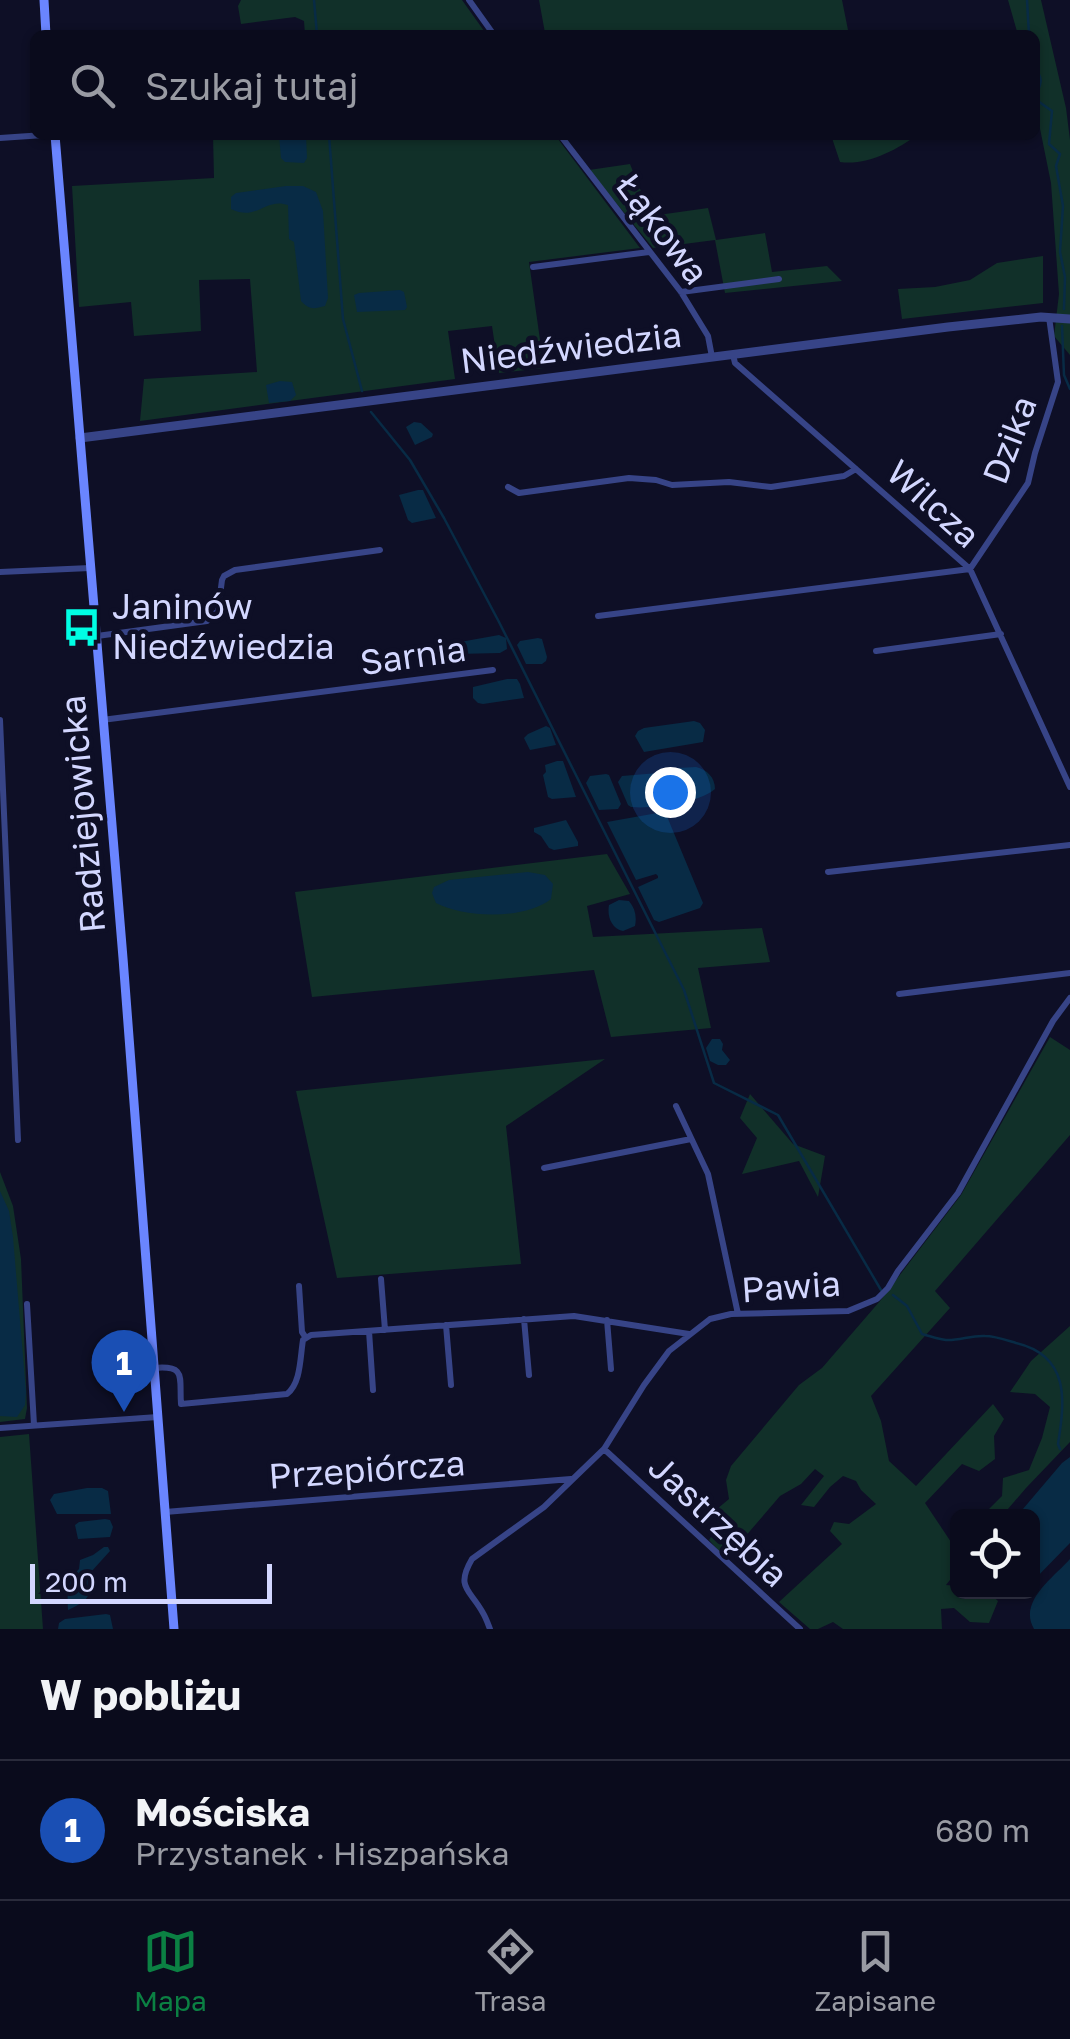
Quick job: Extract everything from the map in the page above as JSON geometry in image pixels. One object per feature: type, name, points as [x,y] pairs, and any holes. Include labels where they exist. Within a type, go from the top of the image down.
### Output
[{"type":"main road","points":[[44,0],[46,30]]},
{"type":"main road","name":"Radziejowicka","points":[[55,140],[174,1629]]},
{"type":"street","points":[[469,0],[490,30]]},
{"type":"street","points":[[0,138],[30,136]]},
{"type":"street","name":"Łąkowa","points":[[564,140],[681,292],[708,336],[712,358]]},
{"type":"street","points":[[533,267],[649,252]]},
{"type":"street","points":[[681,292],[778,279]]},
{"type":"street","name":"Niedźwiedzia","points":[[80,438],[948,327],[1049,317],[1068,319]]},
{"type":"street","name":"Dzika","points":[[970,569],[1028,483],[1058,382],[1049,317]]},
{"type":"street","name":"Wilcza","points":[[733,356],[735,363],[970,569],[1070,787]]},
{"type":"street","points":[[508,487],[518,493],[629,478],[672,485],[729,482],[770,487],[844,476],[856,468]]},
{"type":"street","points":[[96,636],[207,621],[218,611],[222,580],[235,570],[380,550]]},
{"type":"street","points":[[0,572],[90,568]]},
{"type":"street","points":[[598,616],[970,569]]},
{"type":"street","points":[[876,651],[1001,634]]},
{"type":"street","name":"Sarnia","points":[[102,720],[493,670]]},
{"type":"street","points":[[0,720],[18,1140]]},
{"type":"street","points":[[828,872],[1070,845]]},
{"type":"street","points":[[898,994],[1070,972]]},
{"type":"street","name":"Pawia","points":[[490,1629],[463,1580],[472,1559],[544,1507],[604,1449],[669,1351],[710,1319],[738,1314],[848,1310],[876,1299],[888,1288],[958,1194],[1053,1021],[1070,998]]},
{"type":"street","points":[[676,1106],[708,1174],[738,1314]]},
{"type":"street","points":[[544,1168],[691,1139]]},
{"type":"street","points":[[381,1279],[385,1330]]},
{"type":"street","points":[[298,1286],[302,1332],[306,1338]]},
{"type":"street","points":[[27,1304],[34,1425]]},
{"type":"street","points":[[154,1368],[176,1369],[180,1404],[288,1394],[296,1383],[303,1340],[312,1335],[574,1316],[689,1334]]},
{"type":"street","points":[[524,1319],[529,1375]]},
{"type":"street","points":[[607,1320],[611,1369]]},
{"type":"street","points":[[446,1325],[450,1385]]},
{"type":"street","points":[[369,1331],[374,1390]]},
{"type":"street","points":[[0,1428],[158,1417]]},
{"type":"street","name":"Jastrzębia","points":[[604,1449],[800,1629]]},
{"type":"street","name":"Przepiórcza","points":[[166,1512],[572,1479]]},
{"type":"green space","points":[[241,0],[462,0],[483,30],[305,30],[304,21],[295,17],[241,24]]},
{"type":"green space","points":[[539,0],[842,0],[848,30],[544,30]]},
{"type":"green space","points":[[1008,0],[1041,0],[1070,140],[1070,355],[1054,336],[1059,294],[1051,183],[1040,129],[1040,30],[1017,30]]},
{"type":"green space","points":[[213,140],[559,140],[640,248],[529,262],[544,368],[499,373],[492,326],[448,331],[455,379],[140,421],[144,379],[257,372],[250,279],[199,280],[201,331],[134,336],[131,302],[79,307],[72,186],[214,178]]},
{"type":"green space","points":[[833,140],[909,140],[881,156],[840,162]]},
{"type":"green space","points":[[630,164],[651,216],[708,208],[716,240],[765,233],[772,272],[827,266],[842,281],[725,293],[715,240],[653,248],[589,170]]},
{"type":"green space","points":[[1043,256],[1043,303],[902,319],[898,289],[970,280],[997,263]]},
{"type":"green space","points":[[607,854],[630,894],[587,906],[593,937],[762,928],[770,962],[698,968],[711,1028],[611,1037],[594,970],[312,997],[295,892]]},
{"type":"green space","points":[[1050,1037],[1070,1050],[1070,1135],[935,1291],[950,1308],[871,1396],[889,1461],[916,1486],[993,1404],[1004,1419],[994,1436],[995,1459],[979,1471],[962,1464],[925,1503],[950,1540],[950,1580],[946,1585],[950,1585],[950,1599],[996,1599],[989,1623],[970,1622],[954,1608],[941,1609],[942,1629],[843,1629],[833,1622],[810,1629],[779,1602],[842,1544],[830,1531],[834,1522],[849,1524],[876,1504],[856,1481],[843,1476],[814,1507],[801,1505],[824,1476],[815,1469],[801,1484],[780,1496],[726,1559],[709,1540],[718,1526],[717,1509],[729,1499],[726,1480],[731,1466],[799,1385],[822,1368],[880,1301],[961,1195]]},
{"type":"green space","points":[[605,1059],[506,1126],[521,1264],[337,1278],[296,1091]]},
{"type":"green space","points":[[750,1094],[793,1144],[825,1156],[818,1197],[799,1161],[742,1174],[757,1138],[740,1118]]},
{"type":"green space","points":[[0,1172],[13,1206],[21,1259],[27,1408],[25,1419],[0,1422]]},
{"type":"green space","points":[[1070,1326],[1070,1442],[1008,1509],[989,1509],[1002,1496],[1003,1478],[1029,1470],[1042,1438],[1050,1407],[1035,1394],[1010,1392],[1031,1361]]},
{"type":"green space","points":[[29,1434],[43,1629],[0,1629],[0,1437]]},
{"type":"water","points":[[279,140],[306,140],[304,163],[285,162]]},
{"type":"water","points":[[303,186],[316,192],[323,211],[328,298],[325,306],[312,308],[301,301],[294,242],[289,239],[288,205],[273,204],[248,213],[231,209],[231,197],[236,193]]},
{"type":"water","points":[[404,292],[405,310],[357,312],[354,295]]},
{"type":"water","points":[[292,382],[296,395],[290,401],[269,403],[266,385]]},
{"type":"water","points":[[421,423],[432,437],[415,445],[406,427]]},
{"type":"water","points":[[423,490],[436,518],[412,523],[399,495]]},
{"type":"water","points":[[499,635],[506,638],[507,649],[500,653],[457,654],[460,642]]},
{"type":"water","points":[[542,639],[546,661],[526,664],[517,645]]},
{"type":"water","points":[[517,679],[524,698],[483,704],[473,698],[473,687]]},
{"type":"water","points":[[694,721],[705,730],[703,742],[644,752],[635,736],[644,728]]},
{"type":"water","points":[[546,726],[556,745],[530,750],[524,738]]},
{"type":"water","points":[[563,761],[576,797],[548,797],[545,765]]},
{"type":"water","points":[[696,767],[710,775],[715,789],[675,804],[631,807],[618,782],[622,776],[660,776],[678,768]]},
{"type":"water","points":[[606,774],[621,804],[618,809],[599,810],[586,783],[590,776]]},
{"type":"water","points":[[663,812],[703,903],[700,908],[659,922],[654,920],[638,887],[658,876],[636,880],[607,822]]},
{"type":"water","points":[[566,820],[578,846],[554,850],[534,832],[534,828]]},
{"type":"water","points":[[528,872],[545,875],[553,884],[551,899],[526,911],[462,912],[436,903],[432,893],[434,887],[449,880]]},
{"type":"water","points":[[629,901],[636,916],[635,926],[623,931],[613,924],[609,913],[609,905]]},
{"type":"water","points":[[712,1039],[720,1039],[723,1044],[722,1050],[730,1060],[726,1065],[710,1061],[706,1048]]},
{"type":"water","points":[[0,1191],[9,1211],[13,1237],[26,1392],[25,1405],[17,1417],[0,1416]]},
{"type":"water","points":[[1070,1457],[1070,1543],[1040,1574],[1040,1509],[1023,1509]]},
{"type":"water","points":[[87,1488],[108,1491],[111,1514],[57,1514],[50,1500],[54,1494]]},
{"type":"water","points":[[105,1519],[113,1527],[110,1537],[78,1539],[75,1525],[79,1522]]},
{"type":"water","points":[[104,1547],[110,1551],[91,1572],[88,1596],[68,1610],[69,1588],[80,1560]]},
{"type":"water","points":[[1070,1559],[1070,1629],[1034,1629],[1030,1609],[1035,1599],[1040,1599],[1047,1582]]},
{"type":"water","points":[[110,1615],[113,1629],[58,1629],[65,1619]]},
{"type":"waterway","points":[[314,0],[317,30]]},
{"type":"waterway","points":[[1027,0],[1029,30]]},
{"type":"waterway","points":[[1040,78],[1040,83]]},
{"type":"waterway","points":[[1040,103],[1052,111],[1049,144],[1060,154],[1056,166],[1063,206],[1060,252],[1065,277],[1064,309]]},
{"type":"waterway","points":[[329,140],[343,319],[362,391]]},
{"type":"waterway","points":[[1062,326],[1064,375],[1070,389]]},
{"type":"waterway","points":[[371,412],[410,460],[499,622],[684,990],[714,1083],[778,1115],[881,1290]]},
{"type":"waterway","points":[[893,1295],[907,1306],[922,1334],[946,1340],[997,1337],[1034,1349],[1046,1358],[1060,1382],[1060,1449]]},
{"type":"place","name":"Janinów Niedźwiedzia","points":[[82,627]]},
{"type":"place","name":"Mościska","points":[[124,1412]]}]
